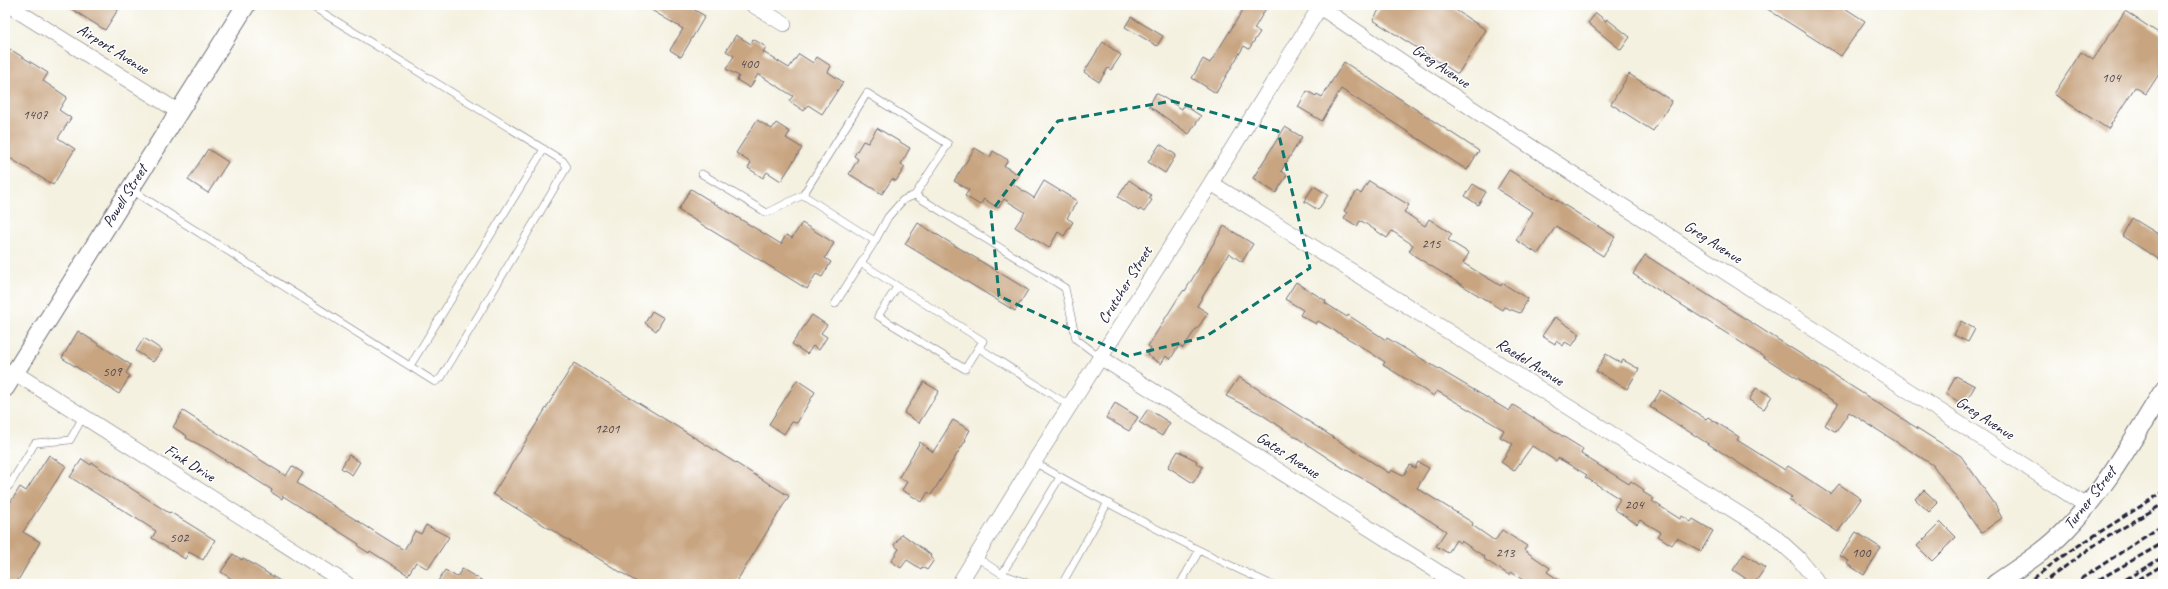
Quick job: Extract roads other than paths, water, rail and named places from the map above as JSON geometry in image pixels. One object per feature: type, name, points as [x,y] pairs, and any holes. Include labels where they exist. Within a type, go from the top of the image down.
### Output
[{"type":"street","name":"Airport Avenue","points":[[8,5],[179,112]]},
{"type":"street","name":"Powell Street","points":[[5,388],[246,5]]},
{"type":"street","points":[[752,5],[784,24]]},
{"type":"street","name":"Crutcher Street","points":[[959,584],[1321,6]]},
{"type":"street","name":"Greg Avenue","points":[[1321,6],[1486,117],[2087,506]]},
{"type":"street","name":"Raedel Avenue","points":[[1211,183],[1773,535],[1798,558],[1819,584]]},
{"type":"street","name":"Gates Avenue","points":[[1100,357],[1457,584]]},
{"type":"street","name":"Fink Drive","points":[[14,373],[347,584]]},
{"type":"street","name":"Turner Street","points":[[1995,584],[2040,554],[2065,531],[2087,506],[2115,468],[2163,391]]},
{"type":"lane","points":[[130,189],[435,382],[441,378],[567,167],[563,161],[544,149],[310,5]]},
{"type":"lane","points":[[702,174],[767,213],[803,195],[867,93],[948,144],[915,196],[903,200],[888,217],[875,241],[835,304]]},
{"type":"lane","points":[[410,366],[544,149]]},
{"type":"lane","points":[[803,195],[875,241]]},
{"type":"lane","points":[[915,196],[1065,288],[1076,339],[1100,357]]},
{"type":"lane","points":[[861,263],[897,288],[984,340],[965,369],[878,316],[897,288]]},
{"type":"lane","points":[[979,348],[1070,406]]},
{"type":"lane","points":[[5,484],[9,486],[35,443],[70,440],[83,417]]},
{"type":"lane","points":[[1034,462],[1107,504],[1199,551],[1270,584]]},
{"type":"lane","points":[[1002,574],[1060,477]]},
{"type":"lane","points":[[1062,584],[1107,504]]},
{"type":"lane","points":[[1180,584],[1199,551]]},
{"type":"lane","points":[[976,557],[1002,574],[1030,584]]},
{"type":"railway","points":[[2026,584],[2067,553],[2163,492]]},
{"type":"railway","points":[[2041,584],[2099,542],[2163,504]]},
{"type":"railway","points":[[2073,584],[2163,525]]},
{"type":"railway","points":[[2091,584],[2163,543]]},
{"type":"railway","points":[[2118,584],[2163,557]]},
{"type":"railway","points":[[2131,584],[2163,565]]}]
